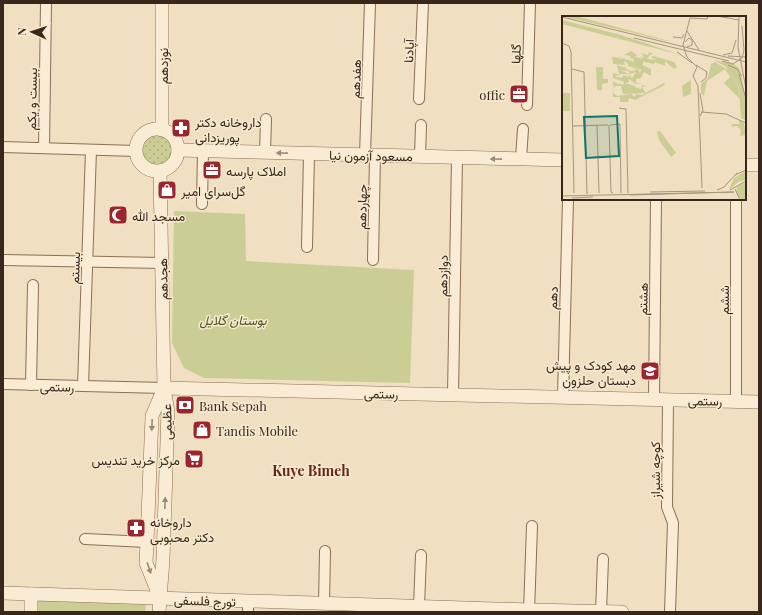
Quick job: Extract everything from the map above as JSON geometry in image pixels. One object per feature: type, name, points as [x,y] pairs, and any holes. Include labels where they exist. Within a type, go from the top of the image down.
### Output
[{"type":"street","name":"بیست و یکم","points":[[44,148],[46,3]]},
{"type":"street","name":"نوزدهم","points":[[162,3],[162,130]]},
{"type":"street","name":"هفدهم","points":[[370,3],[370,155]]},
{"type":"street","name":"آپادنا","points":[[419,99],[423,3]]},
{"type":"street","name":"گلها","points":[[527,105],[530,3]]},
{"type":"street","points":[[265,153],[266,119]]},
{"type":"street","points":[[420,157],[421,126]]},
{"type":"street","points":[[156,129],[168,132],[174,137],[178,150],[173,164],[167,168],[154,170],[147,168],[142,164],[138,158],[137,145],[144,134],[156,129]]},
{"type":"street","points":[[521,159],[523,129]]},
{"type":"street","points":[[3,147],[137,151]]},
{"type":"street","name":"بیستم","points":[[83,386],[91,150]]},
{"type":"street","name":"مسعود آزمون نیا","points":[[178,150],[562,160]]},
{"type":"street","points":[[202,204],[203,151]]},
{"type":"street","points":[[307,247],[309,154]]},
{"type":"street","name":"چهاردهم","points":[[370,155],[373,260]]},
{"type":"street","name":"دوازدهم","points":[[453,395],[457,158]]},
{"type":"street","points":[[746,165],[759,165]]},
{"type":"street","name":"هجدهم","points":[[160,170],[164,388]]},
{"type":"street","name":"دهم","points":[[563,397],[568,200]]},
{"type":"street","name":"هشتم","points":[[654,399],[656,200]]},
{"type":"street","name":"ششم","points":[[736,200],[736,401]]},
{"type":"street","points":[[3,260],[162,263]]},
{"type":"street","points":[[31,385],[33,285]]},
{"type":"street","name":"رستمی","points":[[3,384],[759,402]]},
{"type":"street","name":"عظیمی","points":[[160,598],[146,563],[152,416],[164,388]]},
{"type":"street","name":"عظیمی","points":[[159,612],[163,559],[168,412],[164,388]]},
{"type":"street","name":"کوچه شیراز","points":[[668,400],[667,507],[673,523],[670,612]]},
{"type":"street","points":[[529,611],[532,526]]},
{"type":"street","points":[[85,538],[147,542]]},
{"type":"street","points":[[324,604],[325,551]]},
{"type":"street","points":[[419,607],[421,555]]},
{"type":"street","points":[[601,612],[603,559]]},
{"type":"street","name":"تورج فلسفی","points":[[3,593],[160,598],[248,606],[324,604],[342,608],[419,607],[436,610],[622,612]]},
{"type":"street","points":[[31,594],[31,612]]},
{"type":"green space","points":[[157,135],[163,136],[171,144],[171,156],[163,164],[157,165],[151,164],[143,156],[142,150],[143,144],[151,136]]},
{"type":"green space","name":"بوستان گلایل","points":[[174,211],[245,214],[246,261],[414,270],[410,383],[204,378],[184,368],[172,343]]},
{"type":"green space","points":[[35,594],[146,602],[145,612],[35,612]]},
{"type":"place","name":"offic","points":[[519,94]]},
{"type":"place","name":"داروخانه دکتر پوریزدانی","points":[[181,128]]},
{"type":"place","name":"املاک پارسه","points":[[212,170]]},
{"type":"place","name":"گل‌سرای امیر","points":[[167,190]]},
{"type":"place","name":"مسجد الله","points":[[118,215]]},
{"type":"place","name":"مهد کودک و پیش دبستان حلزون","points":[[650,371]]},
{"type":"place","name":"Bank Sepah","points":[[185,405]]},
{"type":"place","name":"Tandis Mobile","points":[[202,430]]},
{"type":"place","name":"مرکز خرید تندیس","points":[[194,459]]},
{"type":"place","name":"داروخانه دکتر محبوبی","points":[[136,528]]},
{"type":"district","name":"Kuye Bimeh","points":[[311,470]]}]
